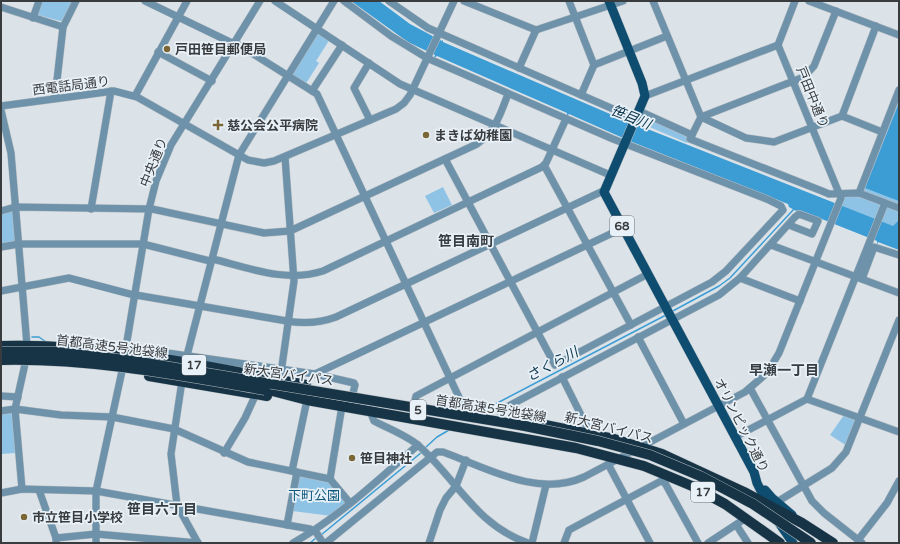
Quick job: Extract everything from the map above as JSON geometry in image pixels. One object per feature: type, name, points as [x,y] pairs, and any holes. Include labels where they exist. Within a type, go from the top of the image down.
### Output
[{"type":"highway","name":"17","points":[[1,347],[23,355],[287,399],[307,400]]},
{"type":"highway","points":[[1,347],[6,350],[9,356],[7,361],[1,365]]},
{"type":"highway","name":"17","points":[[1,365],[23,355],[86,349],[125,350],[186,359],[280,380],[353,393],[384,401]]},
{"type":"highway","name":"首都高速5号池袋線","points":[[1,356],[56,352],[134,360],[598,440],[650,455],[700,476],[753,504],[811,543]]},
{"type":"highway","name":"17","points":[[23,355],[107,361]]},
{"type":"highway","name":"首都高速5号池袋線","points":[[1,356],[56,360],[146,370],[596,446],[647,461],[697,481],[749,510],[799,543]]},
{"type":"highway","name":"新大宮バイパス","points":[[780,543],[747,518],[725,504],[671,476],[617,458],[576,448],[307,400],[239,383],[146,366],[414,405],[590,433],[642,447],[675,459],[772,504],[833,543]]},
{"type":"highway","points":[[730,485],[818,543]]},
{"type":"highway","points":[[747,518],[786,543]]},
{"type":"main road","points":[[604,191],[645,96],[643,86],[630,51],[610,2]]},
{"type":"main road","name":"オリンピック通り","points":[[604,191],[718,406],[772,504],[781,527],[793,543]]},
{"type":"street","points":[[8,1],[3,8],[63,27]]},
{"type":"street","points":[[33,18],[39,1]]},
{"type":"street","points":[[55,98],[63,27],[76,1]]},
{"type":"street","points":[[145,1],[234,43],[316,94],[387,241],[464,408],[472,415]]},
{"type":"street","points":[[135,96],[187,1]]},
{"type":"street","name":"中央通り","points":[[96,543],[96,491],[122,371],[149,209],[162,162],[260,1]]},
{"type":"street","points":[[275,1],[400,84],[610,176]]},
{"type":"street","points":[[334,1],[239,155],[186,359],[316,374],[354,383],[353,393]]},
{"type":"street","points":[[344,1],[391,36],[427,57],[566,119],[769,200],[781,206],[783,210],[726,271],[638,338],[499,411]]},
{"type":"street","points":[[389,1],[418,22],[438,34],[581,95],[691,137],[829,194],[859,193],[886,206],[899,208]]},
{"type":"street","name":"西電話局通り","points":[[1,106],[111,91],[135,96],[248,160],[264,163],[285,157],[400,106],[408,99],[454,1]]},
{"type":"street","points":[[464,1],[536,30],[610,2],[623,1]]},
{"type":"street","points":[[569,1],[594,65],[581,95]]},
{"type":"street","points":[[653,1],[701,117],[746,138],[774,142],[842,116],[882,132]]},
{"type":"street","points":[[645,96],[778,45],[795,1]]},
{"type":"street","points":[[809,1],[899,34]]},
{"type":"street","points":[[691,137],[701,117],[804,77],[814,66],[836,11]]},
{"type":"street","points":[[842,116],[876,26]]},
{"type":"street","points":[[519,68],[536,30]]},
{"type":"street","points":[[594,65],[667,36]]},
{"type":"street","points":[[312,91],[342,45]]},
{"type":"street","name":"戸田中通り","points":[[778,45],[839,193],[840,202],[817,261]]},
{"type":"street","points":[[158,52],[212,81]]},
{"type":"street","points":[[369,63],[354,88],[370,120]]},
{"type":"street","points":[[859,193],[899,90]]},
{"type":"street","points":[[91,208],[111,91]]},
{"type":"street","points":[[1,211],[15,207],[149,209],[222,223],[264,233],[290,231],[478,144],[489,135],[495,125],[508,94]]},
{"type":"street","points":[[1,110],[11,152],[22,287],[23,355],[18,397],[15,409],[22,489]]},
{"type":"street","points":[[1,247],[19,244],[143,244],[277,275],[293,276],[322,271],[544,166],[566,119]]},
{"type":"street","points":[[280,380],[293,276],[285,157]]},
{"type":"street","points":[[445,159],[555,365],[631,325],[719,295],[740,278],[788,225]]},
{"type":"street","points":[[544,166],[631,325]]},
{"type":"street","points":[[1,291],[68,278],[134,294],[287,321],[306,323],[330,320],[604,191]]},
{"type":"street","points":[[735,437],[807,399],[859,276],[886,206]]},
{"type":"street","points":[[316,374],[623,228]]},
{"type":"street","points":[[771,245],[813,262],[817,261],[859,276],[899,293]]},
{"type":"street","points":[[859,276],[874,247],[899,256]]},
{"type":"street","points":[[292,543],[315,531],[350,503],[424,450],[441,451],[519,480],[546,485],[576,481],[617,458],[642,447],[750,388],[763,377],[774,363],[817,261]]},
{"type":"street","points":[[414,405],[416,396],[648,274]]},
{"type":"street","points":[[740,278],[800,301]]},
{"type":"street","points":[[772,504],[803,486],[840,460],[851,444],[899,320]]},
{"type":"street","points":[[638,338],[684,424]]},
{"type":"street","points":[[562,377],[590,433]]},
{"type":"street","points":[[39,490],[56,540],[96,534],[128,540],[198,543],[177,505],[171,454],[182,381]]},
{"type":"street","points":[[750,388],[803,486],[817,507],[860,542],[887,503],[899,481]]},
{"type":"street","points":[[224,452],[246,418],[256,394]]},
{"type":"street","points":[[1,396],[18,397]]},
{"type":"street","points":[[807,399],[899,432]]},
{"type":"street","points":[[287,524],[294,471],[307,400]]},
{"type":"street","points":[[330,479],[342,406]]},
{"type":"street","points":[[1,411],[15,409],[60,415],[112,417],[174,429],[248,462],[330,479],[350,503]]},
{"type":"street","points":[[370,411],[374,421],[424,450],[489,522],[506,534],[528,543]]},
{"type":"street","points":[[1,493],[22,489],[96,491],[287,524],[315,531],[323,542],[355,521],[424,450]]},
{"type":"street","points":[[429,543],[440,510],[446,498],[456,486],[466,460]]},
{"type":"street","points":[[608,464],[650,543]]},
{"type":"street","points":[[564,543],[569,530],[661,481],[665,483],[698,543]]},
{"type":"street","points":[[532,543],[546,485]]},
{"type":"street","points":[[708,543],[737,526],[747,518]]},
{"type":"street","points":[[737,526],[748,543]]},
{"type":"green space","points":[[42,1],[74,1],[64,22],[38,15]]},
{"type":"green space","points":[[317,31],[330,39],[316,61],[319,63],[305,85],[290,75]]},
{"type":"green space","points":[[899,98],[899,228],[834,214],[839,193],[859,193]]},
{"type":"green space","points":[[644,115],[691,136],[687,143],[640,123]]},
{"type":"green space","points":[[443,187],[452,205],[434,213],[425,196]]},
{"type":"green space","points":[[13,211],[17,241],[1,245],[1,213]]},
{"type":"green space","points":[[11,413],[16,453],[1,454],[1,414]]},
{"type":"green space","points":[[844,415],[858,420],[847,446],[830,435]]},
{"type":"green space","name":"下町公園","points":[[299,474],[329,480],[348,504],[332,516],[292,511]]},
{"type":"shaded area","name":"笹目川","points":[[351,1],[379,1],[410,24],[442,41],[443,40],[443,42],[617,117],[893,226],[899,220],[899,250],[878,242],[877,245],[877,241],[799,210],[796,211],[789,207],[788,204],[632,142],[569,114],[567,116],[567,113],[437,56],[434,58],[435,55],[408,42]]},
{"type":"shaded area","points":[[899,103],[899,201],[865,188]]},
{"type":"waterway","name":"さくら川","points":[[671,312],[719,286],[730,278],[794,209]]},
{"type":"waterway","name":"さくら川","points":[[478,413],[666,315]]},
{"type":"waterway","points":[[32,337],[39,337],[46,342]]},
{"type":"waterway","points":[[62,342],[88,343],[120,347]]},
{"type":"waterway","name":"さくら川","points":[[425,448],[437,437],[449,430]]},
{"type":"waterway","name":"さくら川","points":[[321,535],[422,452]]},
{"type":"waterway","name":"さくら川","points":[[310,543],[316,538]]},
{"type":"place","name":"戸田笹目郵便局","points":[[167,49]]},
{"type":"place","name":"慈公会公平病院","points":[[218,125]]},
{"type":"place","name":"まきば幼稚園","points":[[426,135]]},
{"type":"place","name":"笹目神社","points":[[352,458]]},
{"type":"place","name":"市立笹目小学校","points":[[24,517]]},
{"type":"district","name":"笹目南町","points":[[466,241]]},
{"type":"district","name":"早瀬一丁目","points":[[784,370]]},
{"type":"district","name":"笹目六丁目","points":[[162,509]]}]
